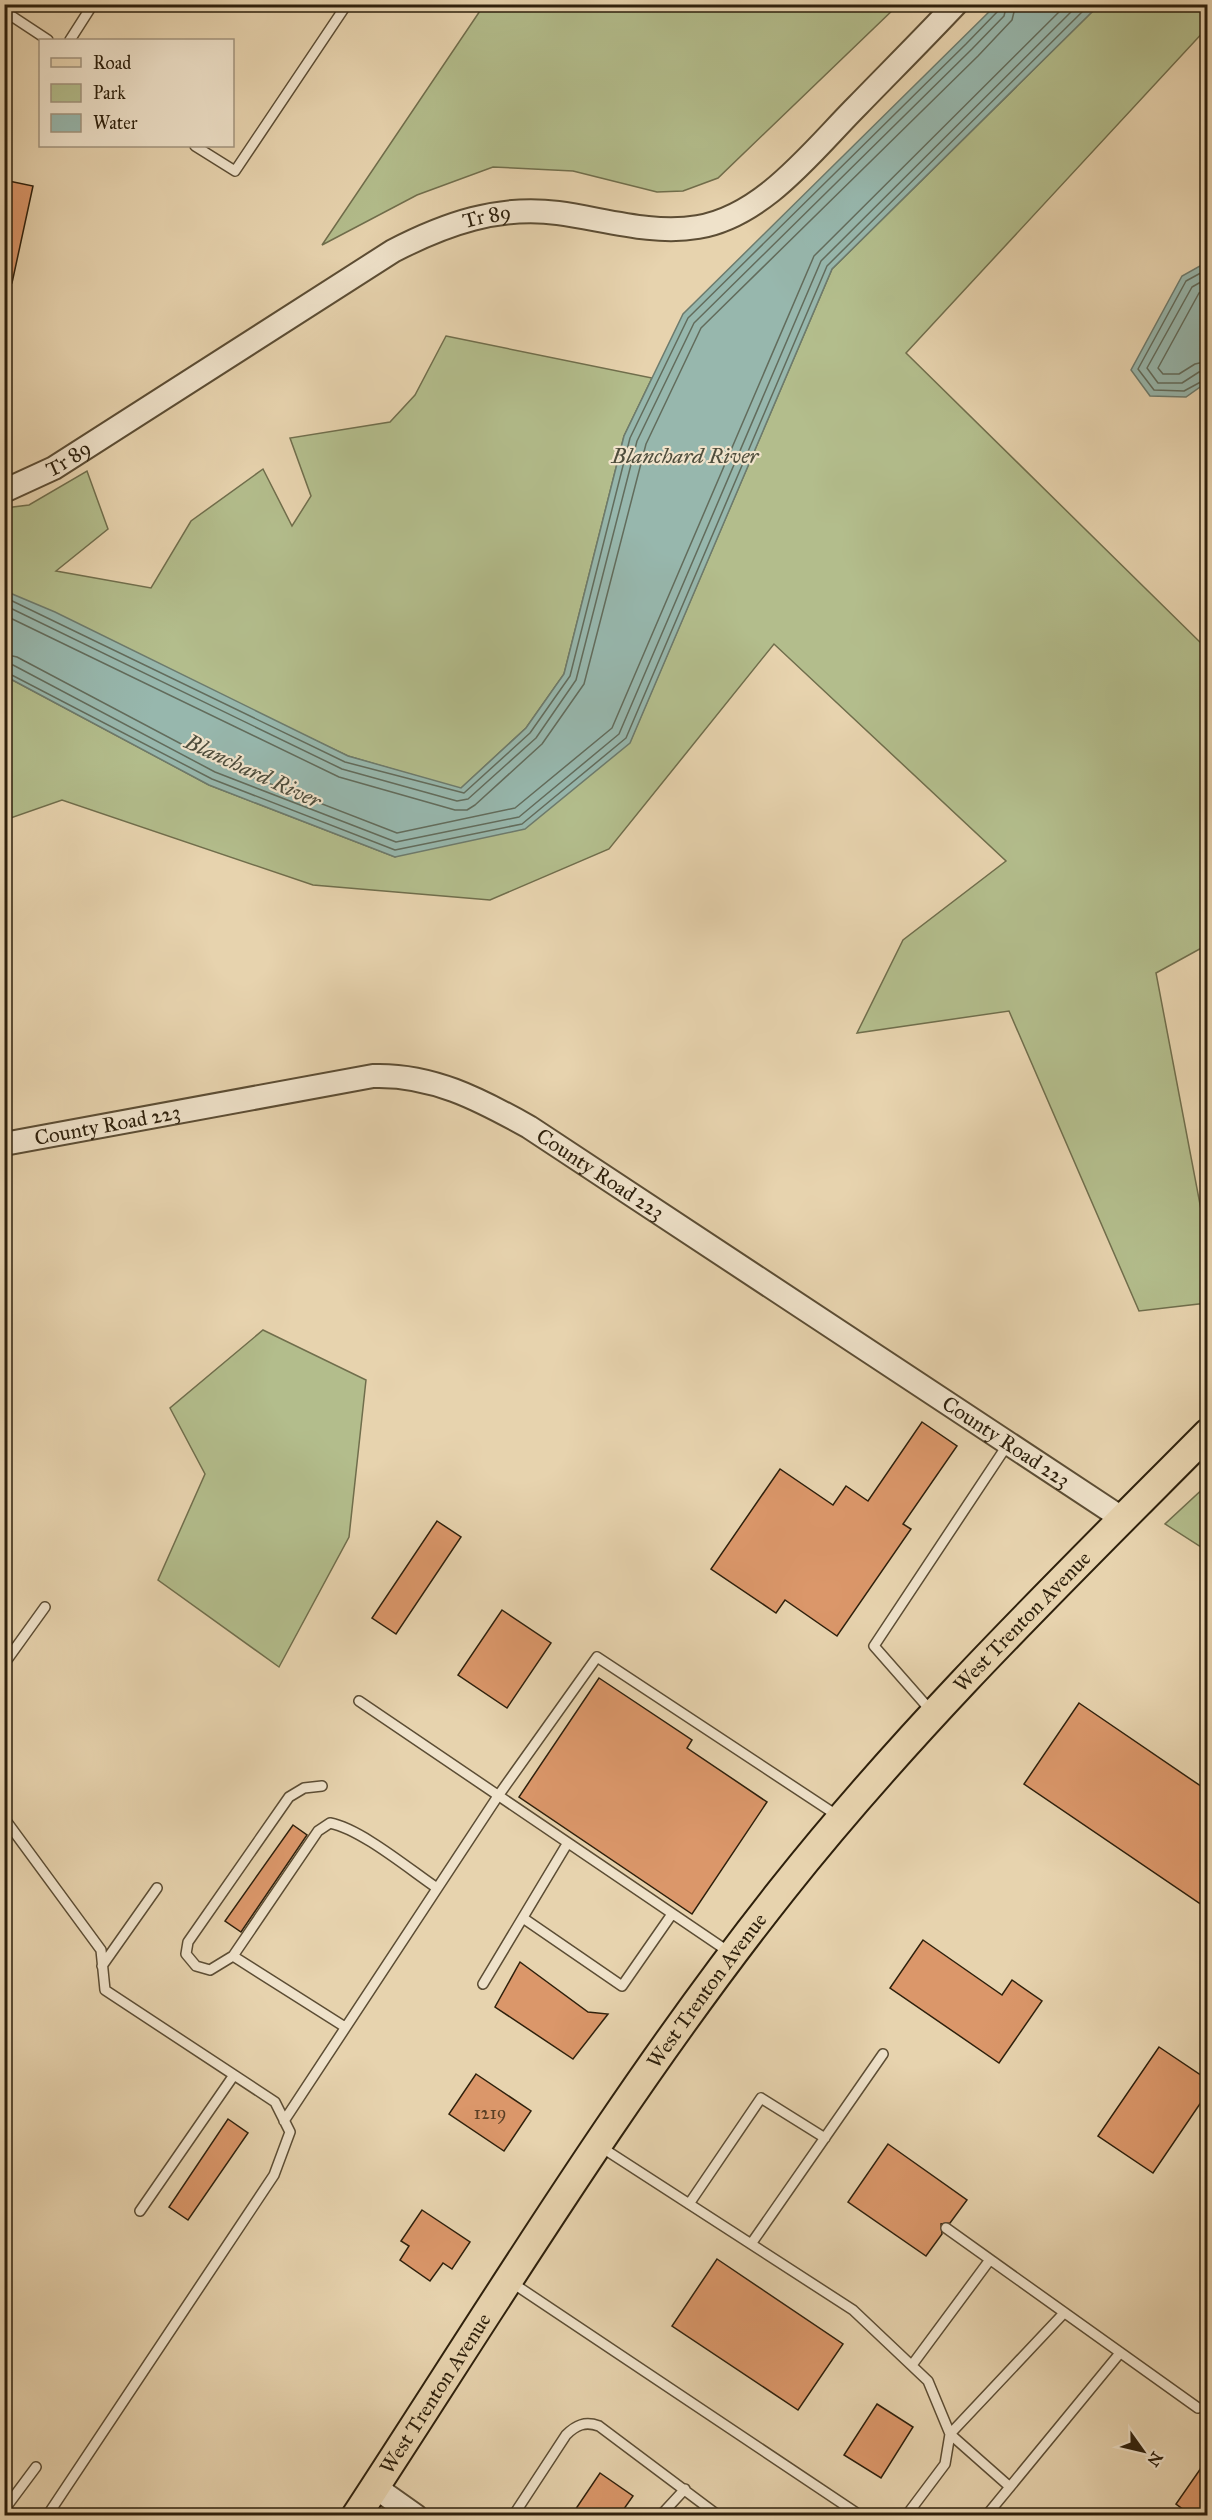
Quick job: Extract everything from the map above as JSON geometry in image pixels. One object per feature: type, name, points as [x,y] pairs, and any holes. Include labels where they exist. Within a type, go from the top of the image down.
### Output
[{"type":"main road","name":"West Trenton Avenue","points":[[356,2516],[598,2145],[782,1890],[935,1715],[1029,1614],[1208,1433]]},
{"type":"street","name":"Tr 89","points":[[4,492],[54,468],[393,252],[434,230],[494,213],[555,212],[648,228],[697,227],[741,212],[768,192],[806,157],[956,4]]},
{"type":"street","name":"County Road 223","points":[[4,1144],[342,1080],[387,1076],[432,1082],[489,1104],[529,1127],[1123,1519]]},
{"type":"street","points":[[375,2487],[416,2516]]},
{"type":"lane","points":[[71,39],[93,4]]},
{"type":"lane","points":[[197,147],[235,171],[347,4]]},
{"type":"lane","points":[[4,11],[46,39]]},
{"type":"lane","points":[[935,1715],[874,1646],[1008,1444]]},
{"type":"lane","points":[[4,1664],[45,1607]]},
{"type":"lane","points":[[284,2121],[498,1796],[597,1657],[842,1820]]},
{"type":"lane","points":[[359,1701],[733,1955]]},
{"type":"lane","points":[[322,1786],[304,1788],[289,1797],[188,1942],[186,1953],[196,1966],[210,1970],[233,1956],[318,1831],[330,1823],[343,1825],[358,1834],[437,1888]]},
{"type":"lane","points":[[4,1818],[101,1950],[105,1989],[275,2102],[290,2132],[274,2175],[47,2516]]},
{"type":"lane","points":[[483,1984],[567,1844]]},
{"type":"lane","points":[[102,1966],[157,1888]]},
{"type":"lane","points":[[523,1918],[622,1986],[672,1914]]},
{"type":"lane","points":[[233,1956],[345,2027]]},
{"type":"lane","points":[[751,2244],[883,2054]]},
{"type":"lane","points":[[140,2211],[234,2075]]},
{"type":"lane","points":[[689,2204],[761,2098],[825,2138]]},
{"type":"lane","points":[[598,2145],[853,2310],[928,2381],[950,2434],[1010,2487]]},
{"type":"lane","points":[[946,2228],[989,2261],[1198,2408]]},
{"type":"lane","points":[[912,2365],[989,2261]]},
{"type":"lane","points":[[509,2281],[861,2516]]},
{"type":"lane","points":[[906,2516],[945,2464],[950,2434],[1064,2313]]},
{"type":"lane","points":[[986,2516],[1120,2353]]},
{"type":"lane","points":[[513,2516],[574,2427],[590,2423],[599,2426],[719,2516]]},
{"type":"lane","points":[[4,2510],[36,2467]]},
{"type":"lane","points":[[660,2516],[685,2489]]},
{"type":"green space","points":[[484,5],[898,5],[718,178],[683,191],[657,192],[573,171],[493,167],[417,195],[322,245]]},
{"type":"green space","points":[[1099,5],[1207,5],[1207,28],[906,353],[1207,649],[1207,945],[1156,973],[1207,1241],[1207,1303],[1139,1311],[1009,1011],[857,1033],[903,940],[1006,861],[774,644],[609,849],[490,900],[313,885],[62,800],[5,820],[5,676],[209,785],[395,857],[630,742],[832,269]]},
{"type":"green space","points":[[446,336],[652,378],[624,436],[564,674],[526,728],[460,789],[348,756],[5,594],[5,508],[29,505],[87,471],[108,529],[56,571],[151,588],[191,521],[263,469],[292,526],[311,496],[290,438],[390,422],[415,395]]},
{"type":"green space","points":[[263,1330],[366,1380],[349,1537],[279,1667],[158,1580],[205,1474],[170,1408]]},
{"type":"green space","points":[[1207,1485],[1207,1551],[1165,1524]]},
{"type":"water","name":"Blanchard River","points":[[996,5],[1099,5],[832,269],[630,743],[525,829],[395,857],[209,785],[5,676],[5,591],[55,612],[348,756],[461,788],[526,728],[564,674],[624,436],[683,314]]},
{"type":"water","points":[[1207,262],[1207,382],[1186,397],[1150,396],[1131,370],[1182,276]]},
{"type":"building","points":[[4,180],[33,186],[12,283],[4,283]]},
{"type":"building","points":[[922,1422],[957,1446],[903,1524],[911,1529],[837,1636],[785,1600],[776,1613],[711,1569],[780,1469],[833,1505],[846,1486],[868,1501]]},
{"type":"building","points":[[437,1521],[461,1537],[396,1634],[372,1618]]},
{"type":"building","points":[[502,1610],[551,1643],[507,1708],[458,1675]]},
{"type":"building","points":[[599,1678],[692,1740],[687,1748],[767,1802],[692,1914],[519,1797]]},
{"type":"building","points":[[1079,1703],[1208,1791],[1208,1909],[1024,1784]]},
{"type":"building","points":[[293,1825],[307,1835],[241,1932],[225,1921]]},
{"type":"building","points":[[923,1940],[1002,1995],[1012,1980],[1042,2001],[999,2063],[890,1988]]},
{"type":"building","points":[[520,1962],[588,2012],[608,2014],[573,2059],[495,2007]]},
{"type":"building","points":[[1159,2047],[1208,2080],[1208,2092],[1153,2173],[1098,2136]]},
{"type":"building","points":[[476,2074],[531,2111],[504,2151],[449,2114]]},
{"type":"building","points":[[228,2119],[248,2133],[188,2220],[169,2207]]},
{"type":"building","points":[[888,2144],[967,2200],[950,2223],[941,2224],[942,2234],[926,2256],[848,2202]]},
{"type":"building","points":[[422,2210],[470,2242],[452,2269],[443,2263],[430,2281],[400,2260],[409,2246],[401,2241]]},
{"type":"building","points":[[717,2259],[843,2344],[798,2410],[672,2326]]},
{"type":"building","points":[[877,2404],[913,2427],[881,2478],[844,2455]]},
{"type":"building","points":[[1208,2458],[1208,2516],[1192,2516],[1176,2504]]},
{"type":"building","points":[[600,2473],[633,2496],[619,2516],[571,2516]]}]
